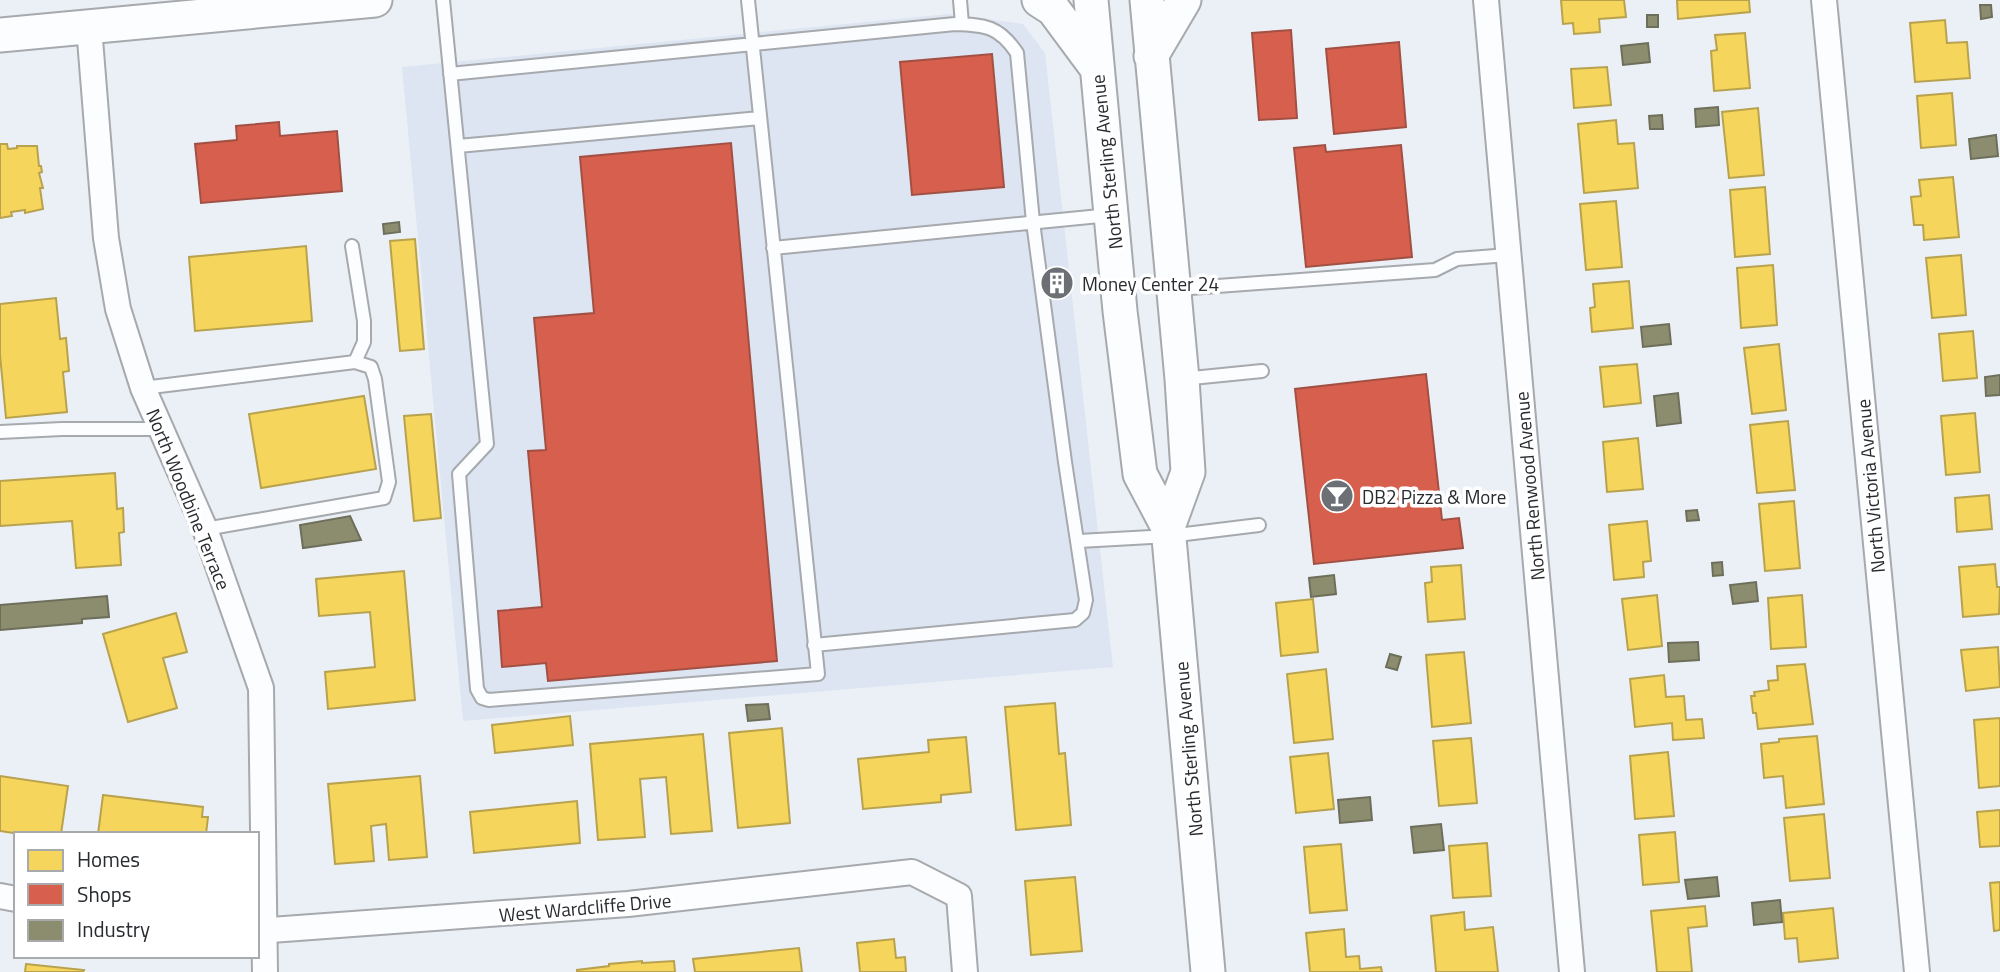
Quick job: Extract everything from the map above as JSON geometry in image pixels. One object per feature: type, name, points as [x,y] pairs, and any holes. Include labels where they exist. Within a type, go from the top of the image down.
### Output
[{"type":"main road","points":[[0,35],[89,27],[186,9],[367,0]]},
{"type":"main road","points":[[1039,0],[1053,9],[1097,69]]},
{"type":"main road","name":"North Sterling Avenue","points":[[1091,0],[1111,215],[1140,474],[1168,531],[1208,972]]},
{"type":"main road","name":"North Sterling Avenue","points":[[1146,0],[1182,379],[1188,472],[1168,531]]},
{"type":"main road","points":[[1151,56],[1184,0]]},
{"type":"street","name":"North Renwood Avenue","points":[[1486,0],[1572,972]]},
{"type":"street","name":"North Victoria Avenue","points":[[1824,0],[1917,972]]},
{"type":"street","name":"North Woodbine Terrace","points":[[89,27],[106,238],[118,309],[143,388],[205,529],[261,688],[261,931],[265,972]]},
{"type":"street","name":"West Wardcliffe Drive","points":[[261,931],[628,904],[912,873],[959,895],[965,972]]},
{"type":"lane","points":[[443,0],[487,444],[459,474],[477,688],[482,698],[489,700],[818,674],[748,0]]},
{"type":"lane","points":[[960,0],[962,24]]},
{"type":"lane","points":[[450,74],[962,24],[994,29],[1008,39],[1017,53],[1033,222],[1086,600],[1083,613],[1075,620],[814,645]]},
{"type":"lane","points":[[458,146],[760,118]]},
{"type":"lane","points":[[774,248],[1111,215]]},
{"type":"lane","points":[[352,246],[364,342],[355,362]]},
{"type":"lane","points":[[1173,289],[1435,270],[1457,259],[1508,255]]},
{"type":"lane","points":[[143,388],[355,362],[371,367],[389,482],[384,498],[205,529]]},
{"type":"lane","points":[[1182,379],[1262,371]]},
{"type":"lane","points":[[0,432],[161,429]]},
{"type":"lane","points":[[1079,541],[1168,531],[1259,526]]},
{"type":"shaded area","points":[[949,14],[1023,24],[1045,53],[1113,667],[463,721],[402,67]]},
{"type":"building: Homes","points":[[1561,0],[1624,0],[1626,17],[1599,19],[1600,32],[1574,34],[1573,23],[1563,24]]},
{"type":"building: Homes","points":[[1677,0],[1749,0],[1750,12],[1678,19]]},
{"type":"building: Homes","points":[[1945,20],[1947,43],[1967,42],[1970,78],[1915,82],[1910,23]]},
{"type":"building: Homes","points":[[1745,33],[1750,88],[1714,91],[1711,51],[1717,50],[1715,35]]},
{"type":"building: Homes","points":[[1607,67],[1611,105],[1574,108],[1571,69]]},
{"type":"building: Homes","points":[[1952,93],[1956,145],[1921,148],[1917,96]]},
{"type":"building: Homes","points":[[1758,108],[1764,175],[1729,178],[1722,112]]},
{"type":"building: Homes","points":[[1616,120],[1618,144],[1634,143],[1638,188],[1584,193],[1578,124]]},
{"type":"building: Homes","points":[[0,144],[7,144],[8,149],[37,146],[42,172],[39,173],[43,188],[40,188],[43,209],[25,213],[25,210],[11,212],[12,216],[0,218]]},
{"type":"building: Homes","points":[[1953,177],[1959,237],[1924,240],[1923,225],[1914,225],[1911,197],[1921,196],[1919,180]]},
{"type":"building: Homes","points":[[1765,187],[1770,254],[1735,257],[1730,190]]},
{"type":"building: Homes","points":[[1616,201],[1622,267],[1586,270],[1580,204]]},
{"type":"building: Homes","points":[[415,239],[424,349],[400,351],[390,241]]},
{"type":"building: Homes","points":[[306,246],[312,321],[195,331],[189,257]]},
{"type":"building: Homes","points":[[1961,255],[1966,315],[1932,318],[1926,258]]},
{"type":"building: Homes","points":[[1773,265],[1777,325],[1741,328],[1737,268]]},
{"type":"building: Homes","points":[[1629,281],[1633,328],[1592,332],[1590,308],[1595,307],[1593,284]]},
{"type":"building: Homes","points":[[56,298],[60,339],[66,338],[69,371],[63,372],[67,412],[6,418],[0,355],[0,304]]},
{"type":"building: Homes","points":[[1973,331],[1977,378],[1943,381],[1939,334]]},
{"type":"building: Homes","points":[[1779,344],[1786,410],[1752,414],[1744,348]]},
{"type":"building: Homes","points":[[1637,364],[1641,403],[1604,407],[1600,367]]},
{"type":"building: Homes","points":[[364,396],[376,469],[261,488],[249,414]]},
{"type":"building: Homes","points":[[1975,413],[1980,472],[1946,475],[1941,416]]},
{"type":"building: Homes","points":[[431,414],[441,518],[414,521],[404,416]]},
{"type":"building: Homes","points":[[1788,421],[1795,490],[1757,493],[1750,425]]},
{"type":"building: Homes","points":[[1638,438],[1643,489],[1607,492],[1603,442]]},
{"type":"building: Homes","points":[[115,473],[117,509],[123,508],[124,532],[119,533],[121,565],[76,568],[72,521],[0,526],[0,481]]},
{"type":"building: Homes","points":[[1989,495],[1992,529],[1957,532],[1955,498]]},
{"type":"building: Homes","points":[[1794,501],[1800,568],[1765,571],[1759,504]]},
{"type":"building: Homes","points":[[1647,521],[1651,561],[1643,562],[1644,577],[1614,580],[1609,525]]},
{"type":"building: Homes","points":[[1995,564],[1997,587],[2000,587],[1999,614],[1963,617],[1959,567]]},
{"type":"building: Homes","points":[[1461,565],[1465,619],[1428,622],[1425,583],[1432,582],[1431,567]]},
{"type":"building: Homes","points":[[404,571],[415,700],[328,709],[325,672],[375,667],[370,612],[319,616],[316,579]]},
{"type":"building: Homes","points":[[1657,595],[1662,646],[1628,650],[1622,599]]},
{"type":"building: Homes","points":[[1802,595],[1806,647],[1771,649],[1768,598]]},
{"type":"building: Homes","points":[[1313,599],[1318,652],[1281,656],[1276,603]]},
{"type":"building: Homes","points":[[176,613],[187,652],[163,658],[177,708],[128,722],[103,634]]},
{"type":"building: Homes","points":[[1998,647],[2000,687],[1966,691],[1961,650]]},
{"type":"building: Homes","points":[[1464,652],[1471,723],[1432,727],[1426,655]]},
{"type":"building: Homes","points":[[1805,664],[1813,724],[1758,729],[1751,696],[1755,696],[1754,692],[1769,690],[1768,681],[1778,680],[1777,666]]},
{"type":"building: Homes","points":[[1326,669],[1333,739],[1294,743],[1287,674]]},
{"type":"building: Homes","points":[[1664,675],[1666,697],[1684,696],[1686,720],[1702,719],[1704,738],[1673,740],[1672,723],[1635,727],[1630,679]]},
{"type":"building: Homes","points":[[1055,703],[1059,754],[1065,753],[1071,825],[1016,830],[1005,707]]},
{"type":"building: Homes","points":[[570,716],[573,745],[495,753],[492,725]]},
{"type":"building: Homes","points":[[2000,718],[2000,786],[1979,788],[1974,720]]},
{"type":"building: Homes","points":[[782,728],[790,823],[738,828],[729,733]]},
{"type":"building: Homes","points":[[703,734],[712,831],[671,834],[666,777],[640,779],[645,837],[598,840],[590,744]]},
{"type":"building: Homes","points":[[1817,736],[1824,804],[1786,808],[1783,776],[1764,778],[1761,744],[1779,742],[1779,739]]},
{"type":"building: Homes","points":[[966,737],[971,792],[941,795],[941,802],[863,809],[858,759],[929,752],[928,740]]},
{"type":"building: Homes","points":[[1471,738],[1477,803],[1439,806],[1433,741]]},
{"type":"building: Homes","points":[[1668,752],[1674,816],[1635,819],[1630,756]]},
{"type":"building: Homes","points":[[1328,753],[1334,809],[1296,813],[1290,757]]},
{"type":"building: Homes","points":[[0,776],[68,786],[61,832],[0,831]]},
{"type":"building: Homes","points":[[420,776],[427,857],[389,860],[386,824],[371,826],[374,861],[335,864],[328,784]]},
{"type":"building: Homes","points":[[103,795],[203,807],[202,817],[208,817],[206,832],[98,832]]},
{"type":"building: Homes","points":[[577,801],[580,843],[474,853],[470,812]]},
{"type":"building: Homes","points":[[2000,810],[2000,846],[1980,847],[1977,812]]},
{"type":"building: Homes","points":[[1824,814],[1830,878],[1790,881],[1784,818]]},
{"type":"building: Homes","points":[[1675,832],[1679,882],[1643,885],[1639,835]]},
{"type":"building: Homes","points":[[1487,843],[1491,896],[1453,898],[1449,846]]},
{"type":"building: Homes","points":[[1341,844],[1347,910],[1310,913],[1304,847]]},
{"type":"building: Homes","points":[[1075,877],[1082,951],[1031,955],[1025,881]]},
{"type":"building: Homes","points":[[2000,882],[2000,930],[1994,931],[1990,883]]},
{"type":"building: Homes","points":[[1705,906],[1707,926],[1688,928],[1692,972],[1657,972],[1651,911]]},
{"type":"building: Homes","points":[[1833,908],[1838,958],[1799,962],[1797,938],[1785,939],[1783,913]]},
{"type":"building: Homes","points":[[1464,912],[1465,930],[1493,927],[1498,972],[1436,972],[1431,916]]},
{"type":"building: Homes","points":[[1344,929],[1346,957],[1359,956],[1360,969],[1381,967],[1382,972],[1310,972],[1306,933]]},
{"type":"building: Homes","points":[[894,939],[896,958],[905,957],[906,972],[860,972],[857,943]]},
{"type":"building: Homes","points":[[799,948],[802,972],[695,972],[693,959]]},
{"type":"building: Homes","points":[[674,961],[675,972],[577,972],[609,964]]},
{"type":"building: Homes","points":[[26,964],[84,970],[25,972]]},
{"type":"building: Shops","points":[[1291,30],[1297,118],[1259,120],[1252,33]]},
{"type":"building: Shops","points":[[1399,42],[1406,127],[1334,134],[1326,49]]},
{"type":"building: Shops","points":[[992,54],[1004,187],[912,195],[900,62]]},
{"type":"building: Shops","points":[[279,122],[280,136],[337,131],[342,191],[201,203],[195,144],[237,140],[236,126]]},
{"type":"building: Shops","points":[[731,143],[777,661],[548,681],[546,663],[502,667],[498,611],[542,607],[528,451],[546,450],[534,318],[594,313],[580,157]]},
{"type":"building: Shops","points":[[1325,145],[1326,152],[1401,145],[1412,257],[1306,267],[1294,148]]},
{"type":"building: Shops","points":[[1426,374],[1442,520],[1459,518],[1463,548],[1314,564],[1295,389]]},
{"type":"building: Industry","points":[[1980,5],[1991,5],[1992,17],[1981,19]]},
{"type":"building: Industry","points":[[1647,15],[1658,15],[1658,27],[1647,27]]},
{"type":"building: Industry","points":[[1648,43],[1650,62],[1623,65],[1621,46]]},
{"type":"building: Industry","points":[[1718,107],[1719,125],[1696,127],[1695,109]]},
{"type":"building: Industry","points":[[1662,115],[1663,129],[1650,129],[1649,116]]},
{"type":"building: Industry","points":[[1996,135],[1998,156],[1971,159],[1969,139]]},
{"type":"building: Industry","points":[[399,222],[400,232],[384,234],[383,224]]},
{"type":"building: Industry","points":[[1669,324],[1671,344],[1643,347],[1641,327]]},
{"type":"building: Industry","points":[[2000,375],[2000,395],[1986,396],[1985,377]]},
{"type":"building: Industry","points":[[1678,393],[1681,423],[1657,426],[1654,396]]},
{"type":"building: Industry","points":[[1697,510],[1699,520],[1687,521],[1686,511]]},
{"type":"building: Industry","points":[[350,516],[361,540],[303,548],[300,525]]},
{"type":"building: Industry","points":[[1722,562],[1723,575],[1713,576],[1712,563]]},
{"type":"building: Industry","points":[[1334,575],[1336,594],[1311,597],[1309,578]]},
{"type":"building: Industry","points":[[1756,582],[1758,601],[1733,604],[1730,585]]},
{"type":"building: Industry","points":[[107,596],[109,617],[82,619],[82,623],[0,630],[0,605]]},
{"type":"building: Industry","points":[[1698,642],[1699,660],[1669,662],[1668,643]]},
{"type":"building: Industry","points":[[1390,654],[1401,657],[1397,670],[1386,667]]},
{"type":"building: Industry","points":[[768,704],[770,719],[748,721],[746,705]]},
{"type":"building: Industry","points":[[1370,797],[1372,820],[1340,823],[1338,800]]},
{"type":"building: Industry","points":[[1441,824],[1444,850],[1414,853],[1411,827]]},
{"type":"building: Industry","points":[[1717,877],[1719,896],[1688,899],[1685,880]]},
{"type":"building: Industry","points":[[1780,900],[1782,922],[1754,925],[1752,903]]},
{"type":"place","name":"Money Center 24","points":[[1057,283]]},
{"type":"place","name":"DB2 Pizza & More","points":[[1337,496]]}]
